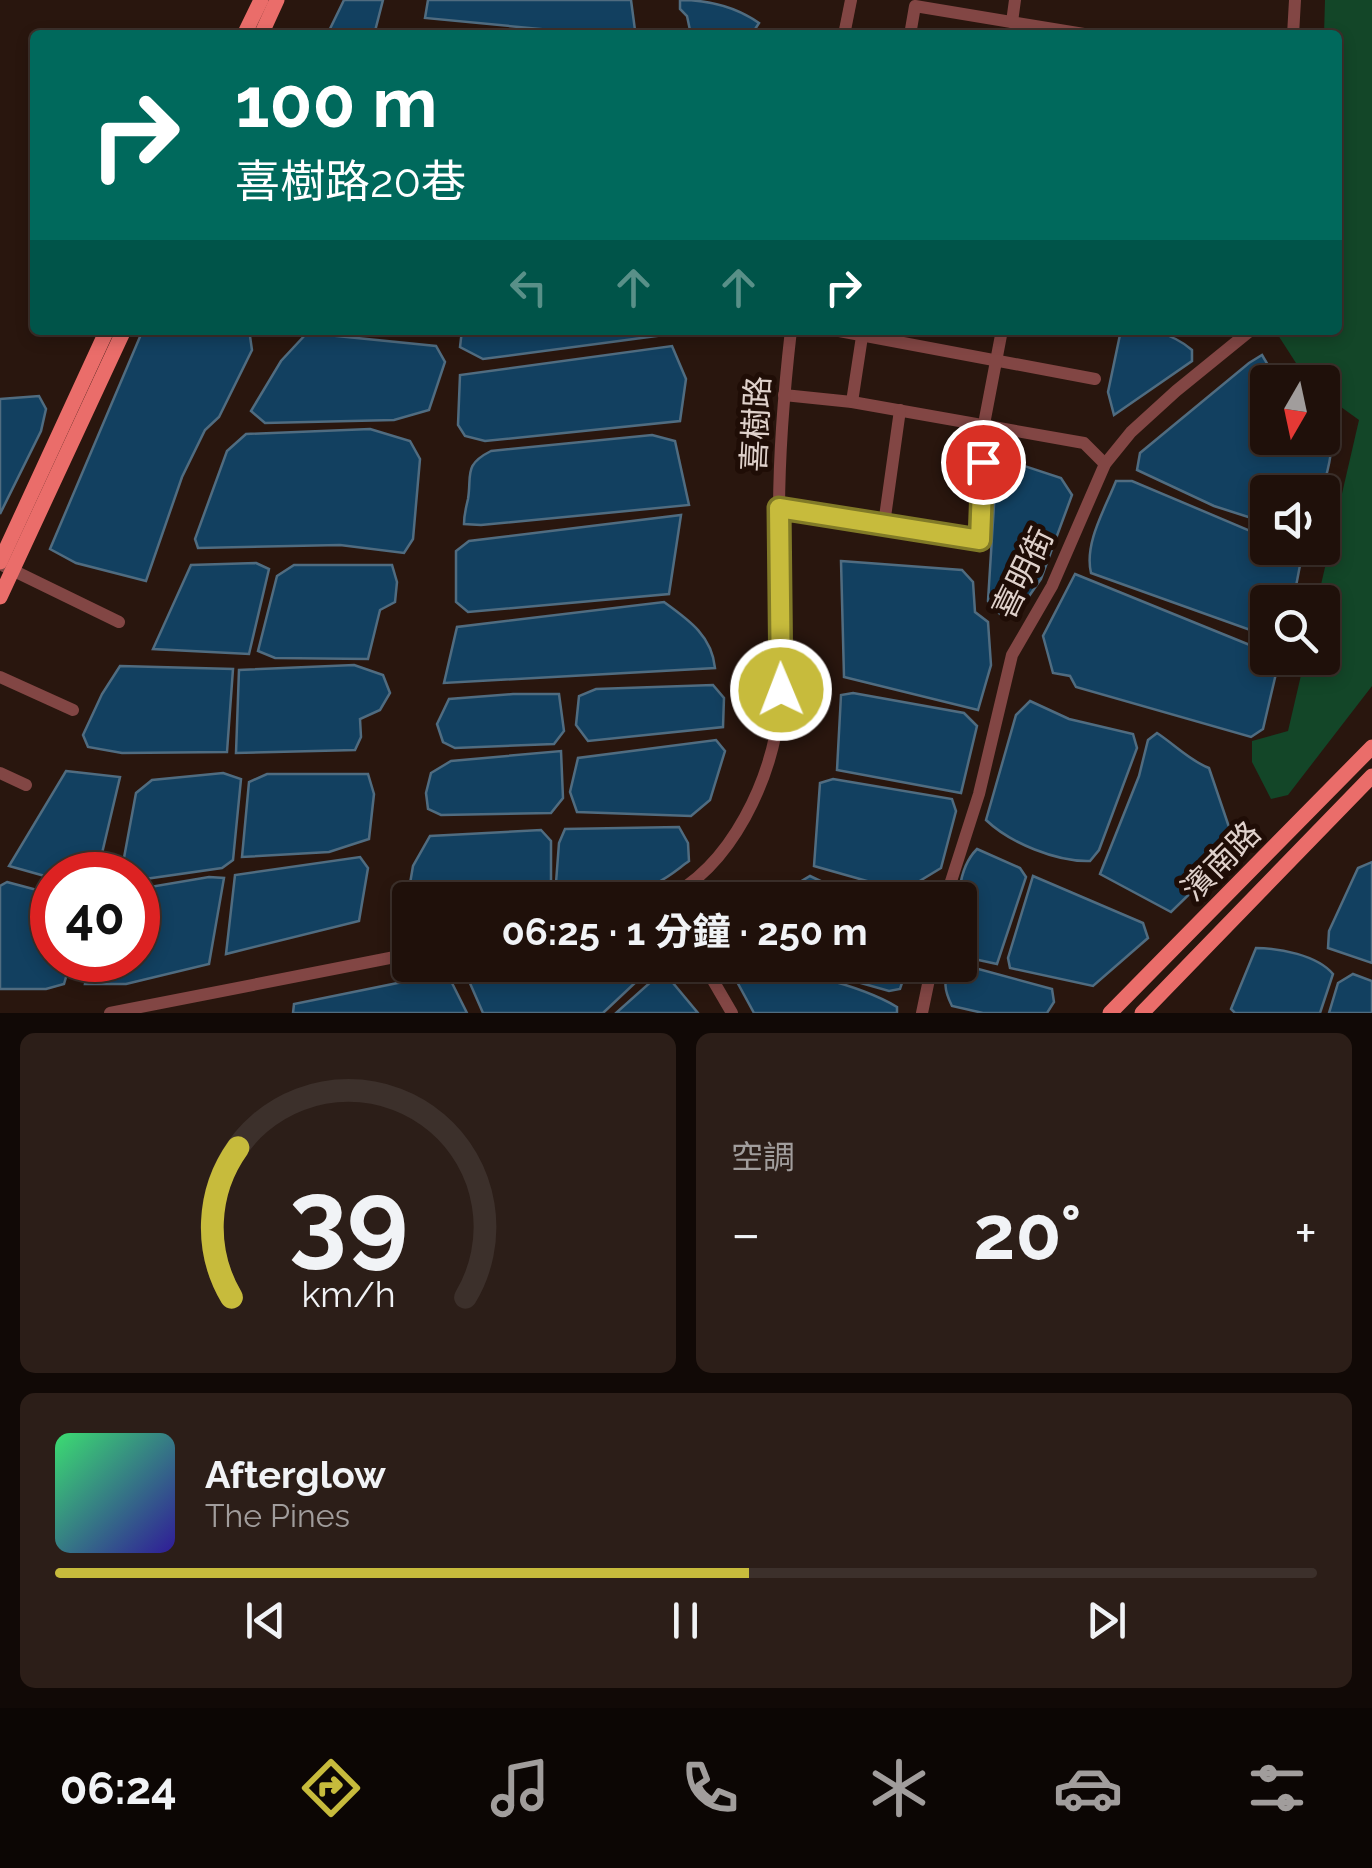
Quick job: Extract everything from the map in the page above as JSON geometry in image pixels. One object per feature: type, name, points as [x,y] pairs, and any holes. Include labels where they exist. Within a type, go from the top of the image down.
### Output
[{"type":"main road","points":[[246,30],[260,0]]},
{"type":"main road","points":[[262,30],[277,0]]},
{"type":"main road","points":[[0,597],[4,566],[106,335]]},
{"type":"main road","points":[[4,566],[121,335]]},
{"type":"main road","name":"濱南路","points":[[1110,1013],[1372,747]]},
{"type":"main road","name":"濱南路","points":[[1142,1013],[1372,776]]},
{"type":"street","points":[[845,30],[851,0]]},
{"type":"street","points":[[1012,22],[1016,0]]},
{"type":"street","points":[[1293,30],[1296,0]]},
{"type":"street","points":[[911,30],[915,6],[1042,30]]},
{"type":"street","points":[[94,335],[100,347]]},
{"type":"street","name":"喜樹路","points":[[689,882],[714,860],[742,823],[772,748],[781,690],[779,508],[790,335]]},
{"type":"street","points":[[852,402],[863,335]]},
{"type":"street","points":[[878,335],[1095,379]]},
{"type":"street","points":[[779,508],[980,540],[984,424],[1001,335]]},
{"type":"street","name":"喜明街","points":[[952,882],[979,794],[1012,655],[1052,586],[1105,464],[1131,432],[1176,390],[1245,335]]},
{"type":"street","points":[[784,395],[852,402],[1084,442],[1105,464]]},
{"type":"street","points":[[884,524],[900,410]]},
{"type":"street","points":[[4,566],[119,622]]},
{"type":"street","points":[[0,677],[73,710]]},
{"type":"street","points":[[0,773],[26,786]]},
{"type":"street","points":[[110,1013],[392,958]]},
{"type":"street","points":[[714,982],[732,1013]]},
{"type":"street","points":[[922,1013],[928,982]]},
{"type":"green space","points":[[1325,0],[1372,0],[1372,686],[1288,795],[1271,799],[1252,762],[1252,741],[1288,731],[1301,675],[1340,675],[1340,585],[1321,585],[1326,565],[1340,565],[1340,502],[1359,420],[1340,406],[1340,365],[1297,365],[1278,335],[1342,335],[1342,30],[1324,30]]},
{"type":"water","points":[[344,0],[383,0],[375,30],[329,30]]},
{"type":"water","points":[[428,0],[631,0],[635,30],[551,30],[425,18]]},
{"type":"water","points":[[680,0],[701,1],[721,5],[759,23],[755,30],[690,30],[687,16],[680,9]]},
{"type":"water","points":[[141,335],[250,336],[252,350],[219,417],[205,430],[182,477],[146,581],[76,563],[50,549]]},
{"type":"water","points":[[305,335],[327,335],[436,346],[445,362],[429,410],[394,420],[265,423],[251,411],[281,361]]},
{"type":"water","points":[[461,335],[664,335],[483,359],[460,347]]},
{"type":"water","points":[[1120,335],[1167,335],[1192,350],[1192,361],[1114,415],[1108,392]]},
{"type":"water","points":[[672,346],[686,379],[680,421],[485,441],[465,436],[458,425],[460,375]]},
{"type":"water","points":[[1262,355],[1268,365],[1250,365],[1250,455],[1330,455],[1326,475],[1250,475],[1250,518],[1214,506],[1137,470],[1140,453]]},
{"type":"water","points":[[39,396],[46,409],[41,431],[0,514],[0,399]]},
{"type":"water","points":[[370,429],[410,441],[420,459],[413,539],[404,553],[340,545],[198,548],[195,539],[227,451],[246,434]]},
{"type":"water","points":[[652,435],[675,441],[689,505],[464,524],[472,466],[491,451]]},
{"type":"water","points":[[1000,458],[1061,478],[1072,495],[1041,579],[1016,615],[1000,614],[988,601]]},
{"type":"water","points":[[1116,481],[1132,481],[1250,531],[1250,565],[1300,565],[1296,585],[1250,585],[1250,630],[1091,573],[1090,550]]},
{"type":"water","points":[[681,515],[669,594],[468,612],[456,602],[456,551],[469,541]]},
{"type":"water","points":[[841,561],[962,570],[973,582],[975,612],[988,622],[991,665],[978,710],[844,677]]},
{"type":"water","points":[[256,563],[269,569],[249,654],[153,649],[191,565]]},
{"type":"water","points":[[294,565],[392,565],[397,582],[395,602],[380,610],[368,659],[275,658],[258,651],[277,576]]},
{"type":"water","points":[[1075,574],[1250,645],[1250,675],[1276,675],[1263,729],[1251,737],[1076,687],[1070,676],[1053,673],[1043,636]]},
{"type":"water","points":[[664,602],[704,638],[715,668],[444,683],[457,627]]},
{"type":"water","points":[[354,665],[383,675],[390,693],[380,710],[360,719],[361,737],[355,750],[236,753],[239,670]]},
{"type":"water","points":[[120,666],[233,669],[227,752],[122,753],[88,747],[83,735]]},
{"type":"water","points":[[713,685],[724,698],[723,727],[588,741],[576,725],[579,696],[596,689]]},
{"type":"water","points":[[853,693],[964,713],[977,726],[961,793],[837,770],[841,695]]},
{"type":"water","points":[[559,694],[564,731],[554,744],[455,748],[443,742],[437,724],[449,699]]},
{"type":"water","points":[[1030,701],[1069,719],[1133,734],[1137,748],[1099,850],[1090,861],[1035,850],[986,820],[1016,715]]},
{"type":"water","points":[[1157,733],[1209,768],[1229,827],[1243,842],[1171,912],[1100,874],[1139,776],[1148,740]]},
{"type":"water","points":[[716,740],[725,751],[710,800],[691,816],[577,812],[570,792],[578,758]]},
{"type":"water","points":[[561,751],[563,798],[551,813],[441,815],[428,809],[426,793],[431,773],[451,761]]},
{"type":"water","points":[[66,771],[120,777],[102,852],[30,852],[30,872],[9,866]]},
{"type":"water","points":[[223,773],[241,779],[233,860],[222,868],[160,877],[160,852],[125,852],[136,793],[152,780]]},
{"type":"water","points":[[267,774],[368,774],[374,794],[369,839],[329,852],[242,857],[249,782]]},
{"type":"water","points":[[833,779],[952,799],[956,811],[941,868],[918,882],[870,882],[814,866],[820,783]]},
{"type":"water","points":[[679,827],[688,843],[689,861],[657,882],[556,882],[559,843],[565,829]]},
{"type":"water","points":[[541,830],[551,841],[551,882],[410,882],[413,866],[430,836]]},
{"type":"water","points":[[977,849],[1020,868],[1026,877],[997,964],[977,960],[977,882],[961,882]]},
{"type":"water","points":[[360,857],[368,868],[359,921],[226,954],[235,875]]},
{"type":"water","points":[[1372,862],[1372,963],[1328,948],[1329,931],[1358,868]]},
{"type":"water","points":[[810,876],[823,882],[800,882]]},
{"type":"water","points":[[1033,876],[1143,923],[1148,938],[1093,986],[1010,968],[1008,958]]},
{"type":"water","points":[[224,878],[209,964],[160,976],[160,885]]},
{"type":"water","points":[[7,882],[30,888],[30,982],[64,984],[46,989],[0,989],[0,886]]},
{"type":"water","points":[[1256,948],[1308,957],[1333,974],[1320,1013],[1235,1013],[1231,1009]]},
{"type":"water","points":[[977,969],[1052,989],[1054,1002],[1047,1013],[983,1013],[952,1006],[946,982],[977,982]]},
{"type":"water","points":[[1353,974],[1372,981],[1372,1013],[1329,1013],[1338,983]]},
{"type":"water","points":[[85,982],[134,982],[126,984]]},
{"type":"water","points":[[403,982],[452,982],[467,1013],[293,1013],[294,1004]]},
{"type":"water","points":[[469,982],[636,982],[603,1013],[483,1013]]},
{"type":"water","points":[[651,982],[672,982],[698,1013],[616,1013]]},
{"type":"water","points":[[737,982],[835,982],[897,1007],[897,1013],[754,1013]]},
{"type":"water","points":[[857,982],[902,982],[900,989],[889,991]]},
{"type":"route","points":[[781,690],[779,508],[980,540],[983,462]]}]
